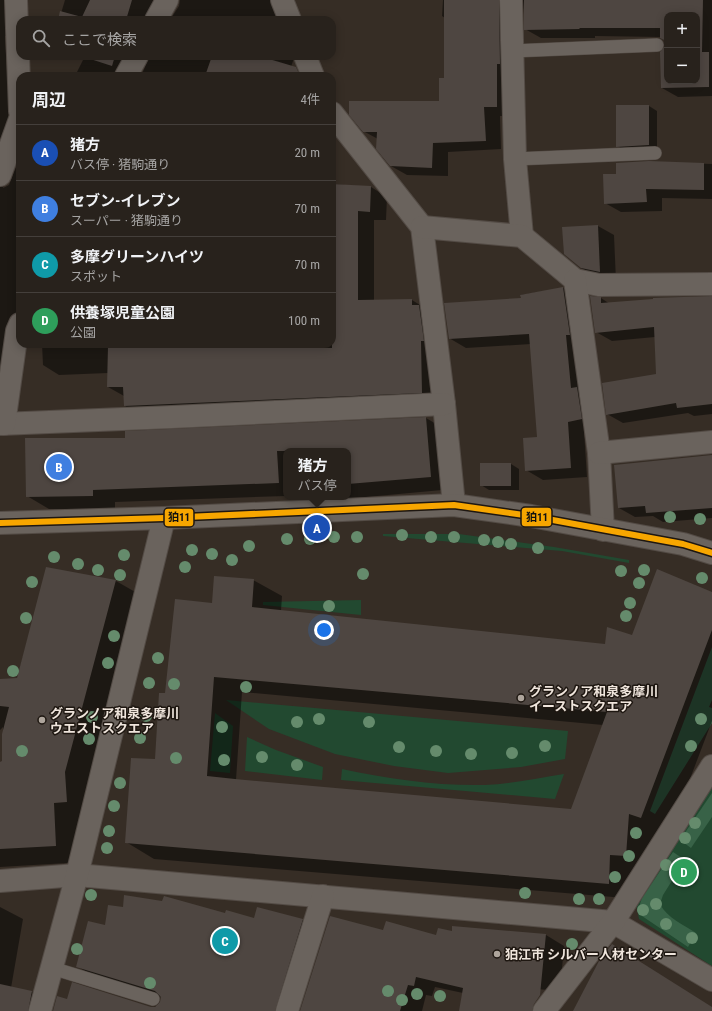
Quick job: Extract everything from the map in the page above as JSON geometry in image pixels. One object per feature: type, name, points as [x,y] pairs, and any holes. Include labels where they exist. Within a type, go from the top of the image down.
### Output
[{"type":"street","points":[[16,0],[17,16]]},
{"type":"street","points":[[158,16],[167,0]]},
{"type":"street","points":[[282,0],[288,16]]},
{"type":"street","points":[[511,0],[515,159],[522,236]]},
{"type":"street","points":[[18,60],[19,72]]},
{"type":"street","points":[[128,72],[135,60]]},
{"type":"street","points":[[306,60],[311,72]]},
{"type":"street","points":[[336,118],[422,227],[444,404],[454,505]]},
{"type":"street","points":[[0,175],[16,130]]},
{"type":"street","points":[[422,227],[522,236],[575,280],[599,285],[712,284]]},
{"type":"street","points":[[575,280],[599,453],[603,530]]},
{"type":"street","points":[[16,337],[2,424],[444,404]]},
{"type":"street","points":[[599,453],[712,442]]},
{"type":"street","points":[[0,523],[164,518],[454,505],[531,516],[683,544],[712,553]]},
{"type":"street","points":[[40,1011],[77,875],[164,518]]},
{"type":"street","points":[[544,1011],[613,922],[712,766]]},
{"type":"street","points":[[0,881],[77,875],[613,922],[712,980]]},
{"type":"street","points":[[288,1011],[323,896]]},
{"type":"lane","points":[[512,51],[657,45]]},
{"type":"lane","points":[[515,159],[655,153]]},
{"type":"lane","points":[[52,968],[153,998]]},
{"type":"green space","points":[[383,534],[459,534],[554,547],[629,560],[629,563],[562,551],[383,536]]},
{"type":"green space","points":[[361,600],[361,615],[263,605],[263,602]]},
{"type":"green space","points":[[712,647],[712,700],[709,707],[712,708],[712,723],[655,814],[650,811]]},
{"type":"green space","points":[[226,700],[568,731],[565,759],[521,767],[448,773],[394,766],[335,754],[269,729]]},
{"type":"green space","points":[[215,713],[233,726],[230,773],[210,771]]},
{"type":"green space","points":[[247,737],[276,750],[323,767],[322,780],[245,771]]},
{"type":"green space","points":[[342,769],[413,781],[467,785],[485,785],[524,781],[564,774],[555,799],[341,780]]},
{"type":"green space","points":[[710,789],[712,789],[712,966],[639,919],[636,904]]},
{"type":"green space","points":[[712,793],[712,817],[691,848],[680,840]]},
{"type":"green space","points":[[673,852],[685,860],[663,895],[660,904],[671,917],[696,933],[688,947],[642,916],[640,904],[642,898]]},
{"type":"building","points":[[90,0],[132,0],[127,16],[82,16]]},
{"type":"building","points":[[444,0],[499,0],[500,64],[497,64],[497,107],[484,107],[486,141],[433,143],[432,168],[390,166],[376,149],[377,132],[363,132],[349,115],[349,101],[439,101],[439,78],[444,78]]},
{"type":"building","points":[[524,0],[703,0],[702,52],[709,52],[709,87],[661,88],[660,52],[664,46],[664,84],[700,84],[700,12],[664,12],[664,40],[660,38],[660,28],[579,28],[580,29],[524,30]]},
{"type":"building","points":[[60,11],[78,16],[59,16]]},
{"type":"building","points":[[93,60],[114,60],[112,66]]},
{"type":"building","points":[[211,60],[272,60],[296,67],[298,72],[206,72]]},
{"type":"building","points":[[616,105],[649,105],[649,145],[616,147]]},
{"type":"building","points":[[649,161],[704,163],[704,190],[646,189],[647,202],[604,204],[603,174],[616,174],[616,163]]},
{"type":"building","points":[[336,184],[371,186],[370,212],[358,211],[358,300],[412,299],[412,305],[419,305],[424,341],[421,341],[422,393],[124,406],[123,387],[107,387],[108,348],[336,348]]},
{"type":"building","points":[[598,225],[600,272],[581,268],[564,254],[562,227]]},
{"type":"building","points":[[563,287],[570,335],[566,335],[571,388],[577,387],[582,419],[568,422],[571,468],[525,471],[523,438],[537,437],[529,334],[449,339],[444,303],[521,298],[520,295]]},
{"type":"building","points":[[590,296],[601,297],[601,303],[653,298],[712,296],[712,404],[677,408],[676,403],[606,415],[602,383],[656,374],[654,327],[595,333]]},
{"type":"building","points":[[426,417],[431,477],[351,484],[351,448],[283,448],[283,451],[277,451],[279,483],[93,490],[93,496],[26,497],[25,438],[125,438],[125,431]]},
{"type":"building","points":[[712,455],[712,508],[646,513],[645,506],[618,508],[614,465]]},
{"type":"building","points":[[480,463],[511,463],[511,486],[480,486]]},
{"type":"building","name":"グランノア和泉多摩川 ウエストスクエア","points":[[46,567],[116,580],[65,772],[67,802],[54,803],[56,846],[0,849],[0,762],[2,761],[2,734],[9,707],[0,706],[0,679],[17,678]]},
{"type":"building","points":[[657,569],[712,592],[712,630],[641,818],[629,814],[626,856],[610,855],[609,884],[125,843],[131,758],[155,759],[159,693],[165,693],[175,599],[212,603],[214,576],[254,579],[252,607],[605,644],[607,627],[632,635]],"holes":[[[214,677],[607,712],[571,809],[207,776]]]},
{"type":"building","points":[[124,895],[162,901],[164,896],[225,913],[226,910],[254,918],[257,907],[303,919],[275,1011],[53,1011],[57,996],[67,999],[72,982],[151,1007],[155,1007],[160,1002],[161,997],[155,991],[76,967],[88,921],[105,925],[108,905],[123,907]]},
{"type":"building","points":[[330,916],[383,930],[386,921],[436,935],[438,928],[452,931],[452,926],[546,934],[540,995],[534,1004],[532,1011],[459,1011],[463,988],[416,977],[414,986],[408,985],[400,1011],[300,1011]]},
{"type":"building","points":[[612,944],[712,1007],[712,1011],[573,1011],[599,961]]},
{"type":"building","points":[[0,984],[32,991],[28,1011],[0,1011]]},
{"type":"transit line","name":"狛11","points":[[0,523],[164,518],[454,505],[531,516],[683,544],[712,553]]},
{"type":"place","name":"セブン-イレブン","points":[[59,467]]},
{"type":"place","name":"猪方","points":[[317,528]]},
{"type":"place","name":"グランノア和泉多摩川 イーストスクエア","points":[[521,698]]},
{"type":"place","name":"グランノア和泉多摩川 ウエストスクエア","points":[[42,720]]},
{"type":"place","name":"供養塚児童公園","points":[[684,872]]},
{"type":"place","name":"多摩グリーンハイツ","points":[[225,941]]},
{"type":"place","name":"狛江市 シルバー人材センター","points":[[497,954]]}]
